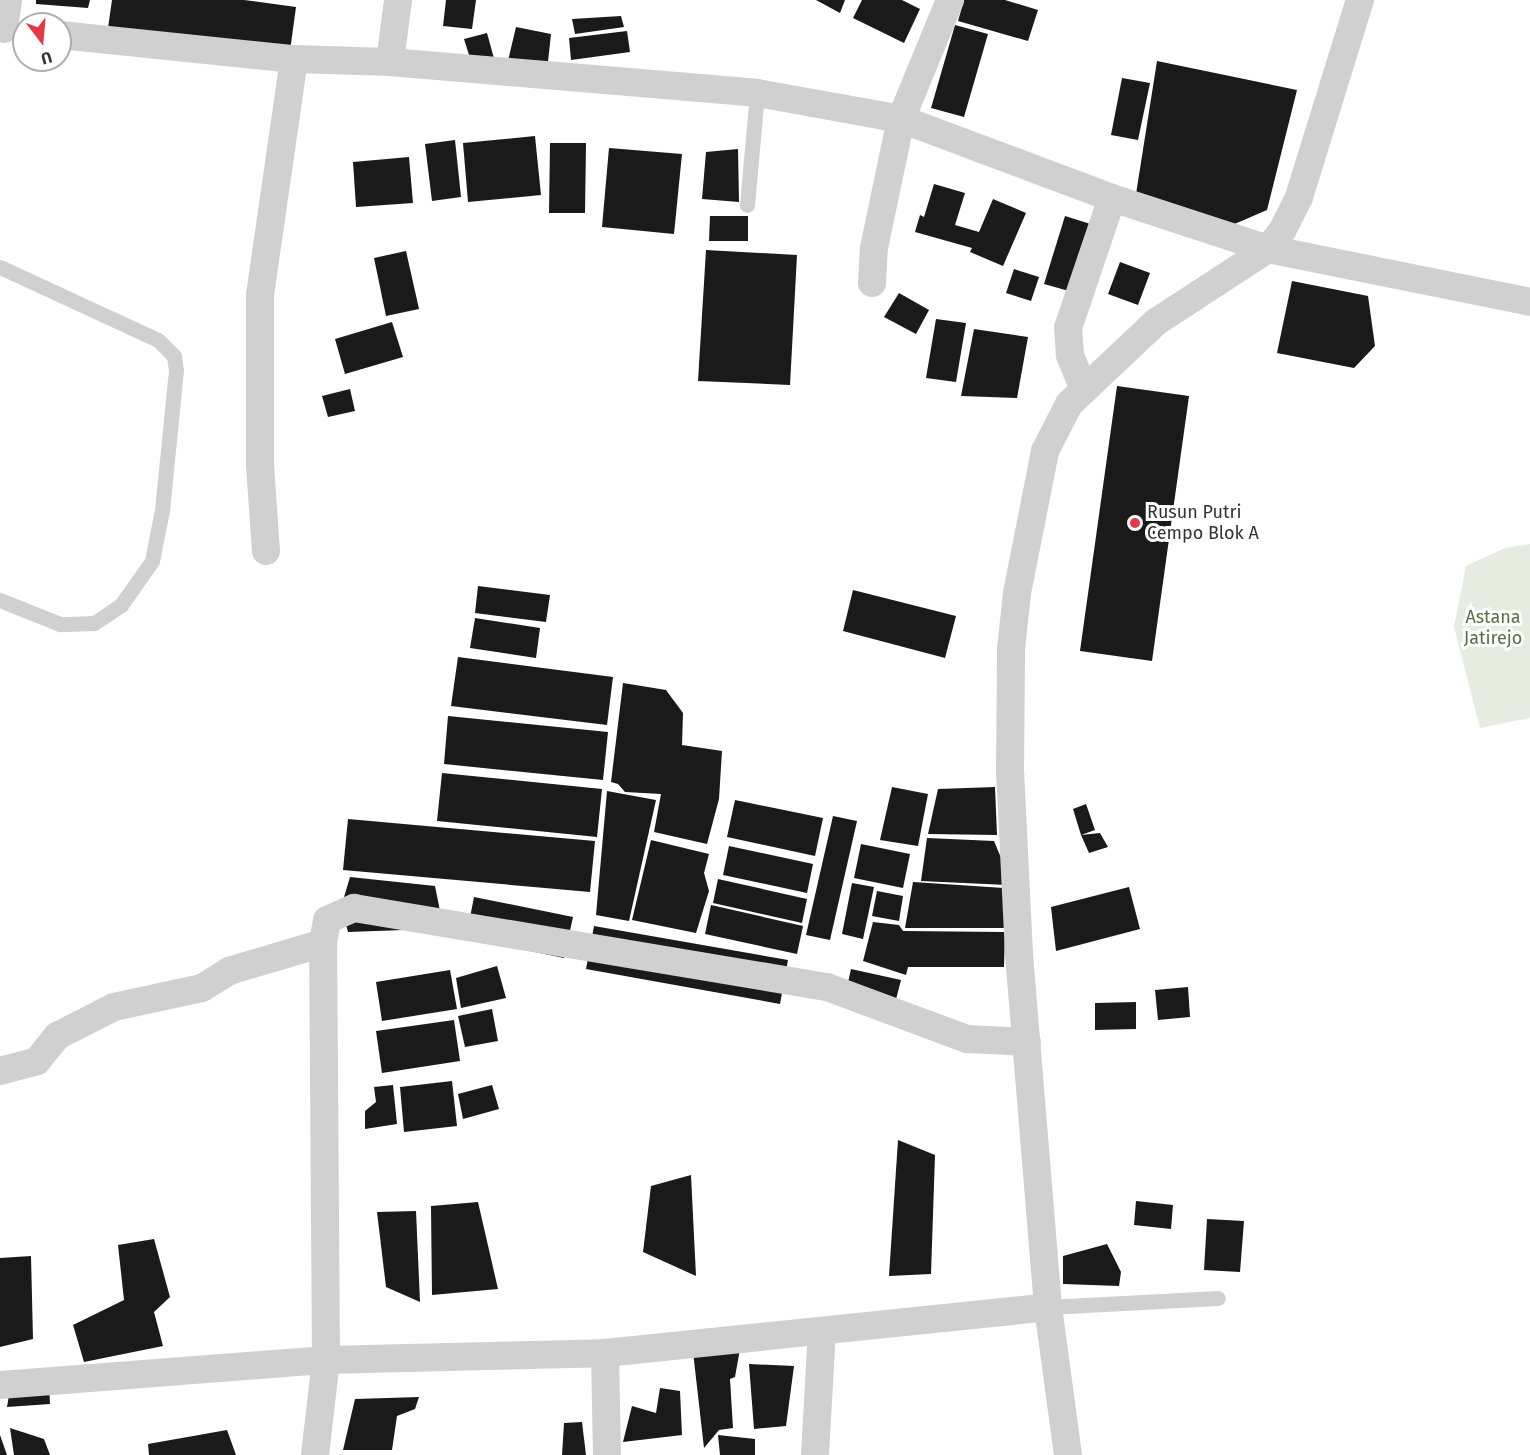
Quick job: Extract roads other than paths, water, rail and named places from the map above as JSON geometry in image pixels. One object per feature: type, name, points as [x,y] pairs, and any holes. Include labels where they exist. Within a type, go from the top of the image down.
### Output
[{"type":"street","points":[[8,0],[9,29]]},
{"type":"street","points":[[390,62],[398,0]]},
{"type":"street","points":[[872,283],[874,248],[901,119],[950,0]]},
{"type":"street","points":[[1068,1455],[1048,1307],[1027,1042],[1010,772],[1017,593],[1045,451],[1069,404],[1156,322],[1268,249],[1295,211],[1360,0]]},
{"type":"street","points":[[72,35],[294,60],[390,62],[757,93],[901,119],[1112,198],[1268,249],[1530,302]]},
{"type":"street","points":[[266,551],[260,465],[260,295],[294,60]]},
{"type":"street","points":[[1084,390],[1070,355],[1068,328],[1112,198]]},
{"type":"street","points":[[315,1455],[326,1360],[323,943],[327,920],[354,908],[827,987],[967,1039],[1027,1042]]},
{"type":"street","points":[[0,1071],[37,1061],[57,1036],[114,1007],[202,988],[229,971],[323,943]]},
{"type":"street","points":[[0,1385],[326,1360],[605,1353],[1048,1307]]},
{"type":"street","points":[[815,1455],[822,1331]]},
{"type":"street","points":[[605,1353],[607,1455]]},
{"type":"lane","points":[[747,205],[757,93]]},
{"type":"lane","points":[[0,267],[158,340],[174,356],[176,370],[162,510],[152,561],[121,605],[94,623],[60,624],[0,600]]},
{"type":"lane","points":[[1048,1307],[1218,1298]]},
{"type":"place","name":"Rusun Putri Cempo Blok A","points":[[1135,523]]},
{"type":"park label","name":"Astana Jatirejo","points":[[1493,628]]}]
